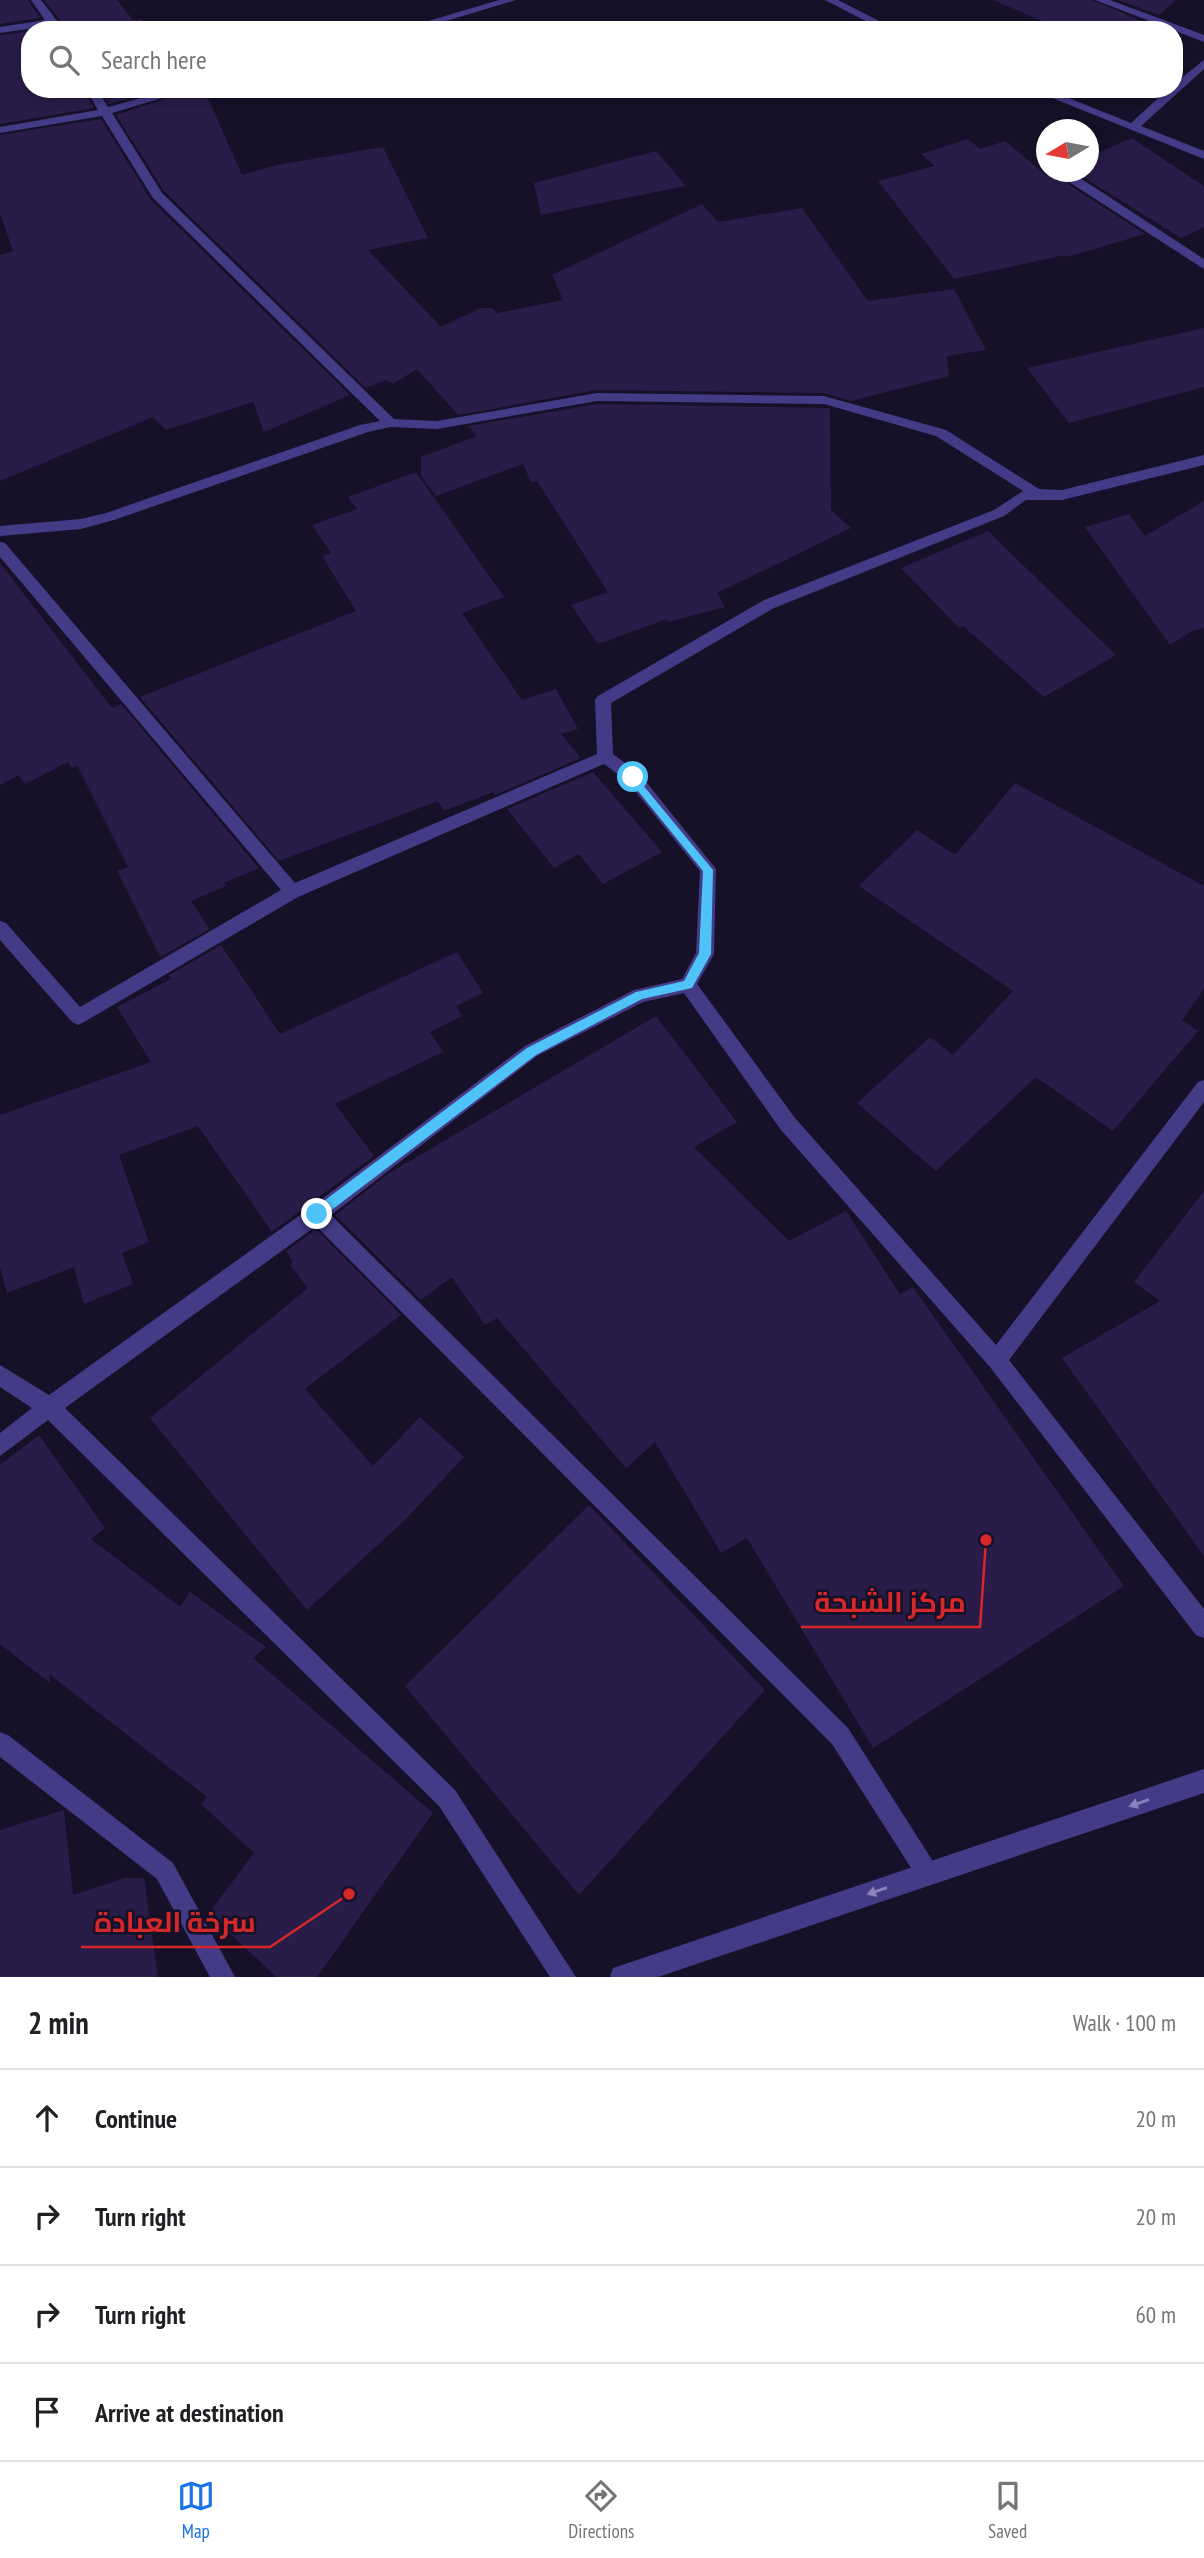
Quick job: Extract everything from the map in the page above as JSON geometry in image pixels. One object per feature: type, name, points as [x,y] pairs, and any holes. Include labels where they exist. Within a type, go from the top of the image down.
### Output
[{"type":"street","points":[[36,0],[51,21]]},
{"type":"street","points":[[435,21],[511,0]]},
{"type":"street","points":[[830,0],[873,21]]},
{"type":"street","points":[[1100,0],[1156,21]]},
{"type":"street","points":[[0,30],[21,28]]},
{"type":"street","points":[[1183,31],[1204,39]]},
{"type":"street","points":[[1183,82],[1204,63]]},
{"type":"street","points":[[96,98],[157,195],[390,423]]},
{"type":"street","points":[[0,130],[104,112],[155,98]]},
{"type":"street","points":[[1057,98],[1204,155]]},
{"type":"street","points":[[1132,128],[1165,98]]},
{"type":"street","points":[[1079,182],[1204,265]]},
{"type":"street","points":[[0,531],[81,524],[109,517],[365,428],[390,423],[437,425],[597,397],[824,400],[941,433],[1036,493]]},
{"type":"street","points":[[605,757],[603,700],[769,604],[999,513],[1022,496],[1036,493],[1062,495],[1204,460]]},
{"type":"street","points":[[0,547],[292,892]]},
{"type":"street","points":[[0,928],[78,1017],[292,892],[605,757]]},
{"type":"street","points":[[0,1446],[49,1407],[317,1214],[531,1051],[640,995],[688,985],[705,954],[708,870],[633,777],[605,757]]},
{"type":"street","points":[[688,985],[788,1124],[997,1360],[1204,1627]]},
{"type":"street","points":[[997,1360],[1204,1088]]},
{"type":"street","points":[[317,1214],[839,1736],[928,1874]]},
{"type":"street","points":[[0,1374],[49,1407],[447,1798],[564,1977]]},
{"type":"street","points":[[0,1743],[164,1871],[223,1977]]},
{"type":"street","points":[[622,1977],[1204,1781]]},
{"type":"building","points":[[0,0],[28,0],[40,18],[0,24]]},
{"type":"building","points":[[44,0],[117,0],[133,20],[143,21],[60,21]]},
{"type":"building","points":[[993,0],[1092,0],[1142,21],[1042,21]]},
{"type":"building","points":[[1118,0],[1176,0],[1159,15]]},
{"type":"building","points":[[21,32],[21,98],[89,98],[94,108],[0,124],[0,35]]},
{"type":"building","points":[[105,98],[131,98],[109,104]]},
{"type":"building","points":[[167,98],[208,98],[242,175],[277,165],[383,147],[428,238],[368,250],[441,327],[481,308],[492,308],[497,313],[563,300],[552,275],[702,204],[718,222],[802,208],[868,301],[954,289],[986,350],[947,356],[949,376],[851,401],[824,393],[597,390],[458,415],[417,369],[393,384],[386,380],[366,388],[164,191],[116,115]]},
{"type":"building","points":[[101,119],[151,200],[350,395],[264,432],[253,402],[166,430],[153,417],[0,481],[0,255],[13,251],[0,214],[0,135]]},
{"type":"building","points":[[1132,138],[1204,186],[1204,227],[1181,238],[1091,182],[1099,182],[1099,152]]},
{"type":"building","points":[[968,139],[980,149],[1005,141],[1036,167],[1036,182],[1068,182],[1145,234],[1067,257],[1065,255],[954,279],[878,181],[935,166],[921,154]]},
{"type":"building","points":[[656,151],[686,186],[541,215],[534,183]]},
{"type":"building","points":[[1204,328],[1204,387],[1069,423],[1027,368]]},
{"type":"building","points":[[597,404],[830,408],[831,510],[851,528],[717,593],[725,607],[668,622],[667,619],[598,644],[571,605],[608,592],[537,481],[531,482],[523,464],[436,496],[421,476],[421,457],[477,436],[468,426]]},
{"type":"building","points":[[416,472],[504,597],[462,613],[522,700],[556,689],[578,729],[561,734],[581,758],[495,795],[493,792],[444,811],[438,801],[279,861],[140,697],[356,611],[322,556],[331,553],[312,525],[357,509],[348,497]]},
{"type":"building","points":[[1204,501],[1204,628],[1192,631],[1170,645],[1085,527],[1129,514],[1145,536]]},
{"type":"building","points":[[988,531],[1116,655],[1044,697],[963,626],[959,628],[901,568]]},
{"type":"building","points":[[0,563],[112,708],[121,704],[259,868],[191,901],[210,929],[160,957],[117,871],[128,867],[77,765],[71,768],[68,762],[25,784],[19,775],[0,785]]},
{"type":"building","points":[[593,772],[662,852],[603,884],[579,854],[554,868],[507,809]]},
{"type":"building","points":[[1015,783],[1204,886],[1204,989],[1182,1020],[1198,1031],[1113,1131],[1036,1077],[936,1171],[857,1103],[930,1037],[953,1055],[1013,991],[859,886],[917,830],[955,855]]},
{"type":"building","points":[[221,945],[280,1034],[457,952],[483,993],[456,1006],[462,1016],[430,1032],[443,1052],[335,1104],[374,1156],[272,1232],[198,1126],[119,1155],[149,1242],[122,1253],[133,1284],[84,1304],[74,1267],[7,1293],[0,1267],[0,1115],[151,1062],[117,1007],[171,979],[169,975]]},
{"type":"building","points":[[656,1016],[737,1122],[694,1147],[789,1241],[846,1211],[900,1294],[913,1287],[1124,1586],[873,1748],[747,1538],[721,1553],[655,1442],[626,1468],[497,1318],[485,1325],[452,1277],[421,1300],[335,1215],[388,1174]]},
{"type":"building","points":[[1204,1191],[1204,1556],[1062,1358],[1160,1301],[1134,1282]]},
{"type":"building","points":[[316,1229],[401,1315],[305,1389],[373,1466],[420,1417],[464,1457],[404,1521],[307,1610],[150,1418],[308,1288],[290,1265],[293,1262],[286,1251]]},
{"type":"building","points":[[39,1435],[105,1528],[91,1539],[180,1607],[190,1592],[266,1647],[253,1658],[433,1813],[317,1977],[276,1977],[209,1913],[254,1853],[201,1804],[207,1797],[49,1674],[50,1683],[0,1644],[0,1465]]},
{"type":"building","points":[[589,1505],[765,1690],[579,1895],[405,1686]]},
{"type":"building","points":[[64,1810],[73,1895],[125,1878],[144,1878],[158,1977],[0,1977],[0,1830]]},
{"type":"place","name":"مركز الشبحة","points":[[986,1540]]},
{"type":"place","name":"سرخة العبادة","points":[[349,1894]]},
{"type":"route","points":[[317,1214],[531,1051],[640,995],[688,985],[705,954],[708,870],[633,777]]}]
